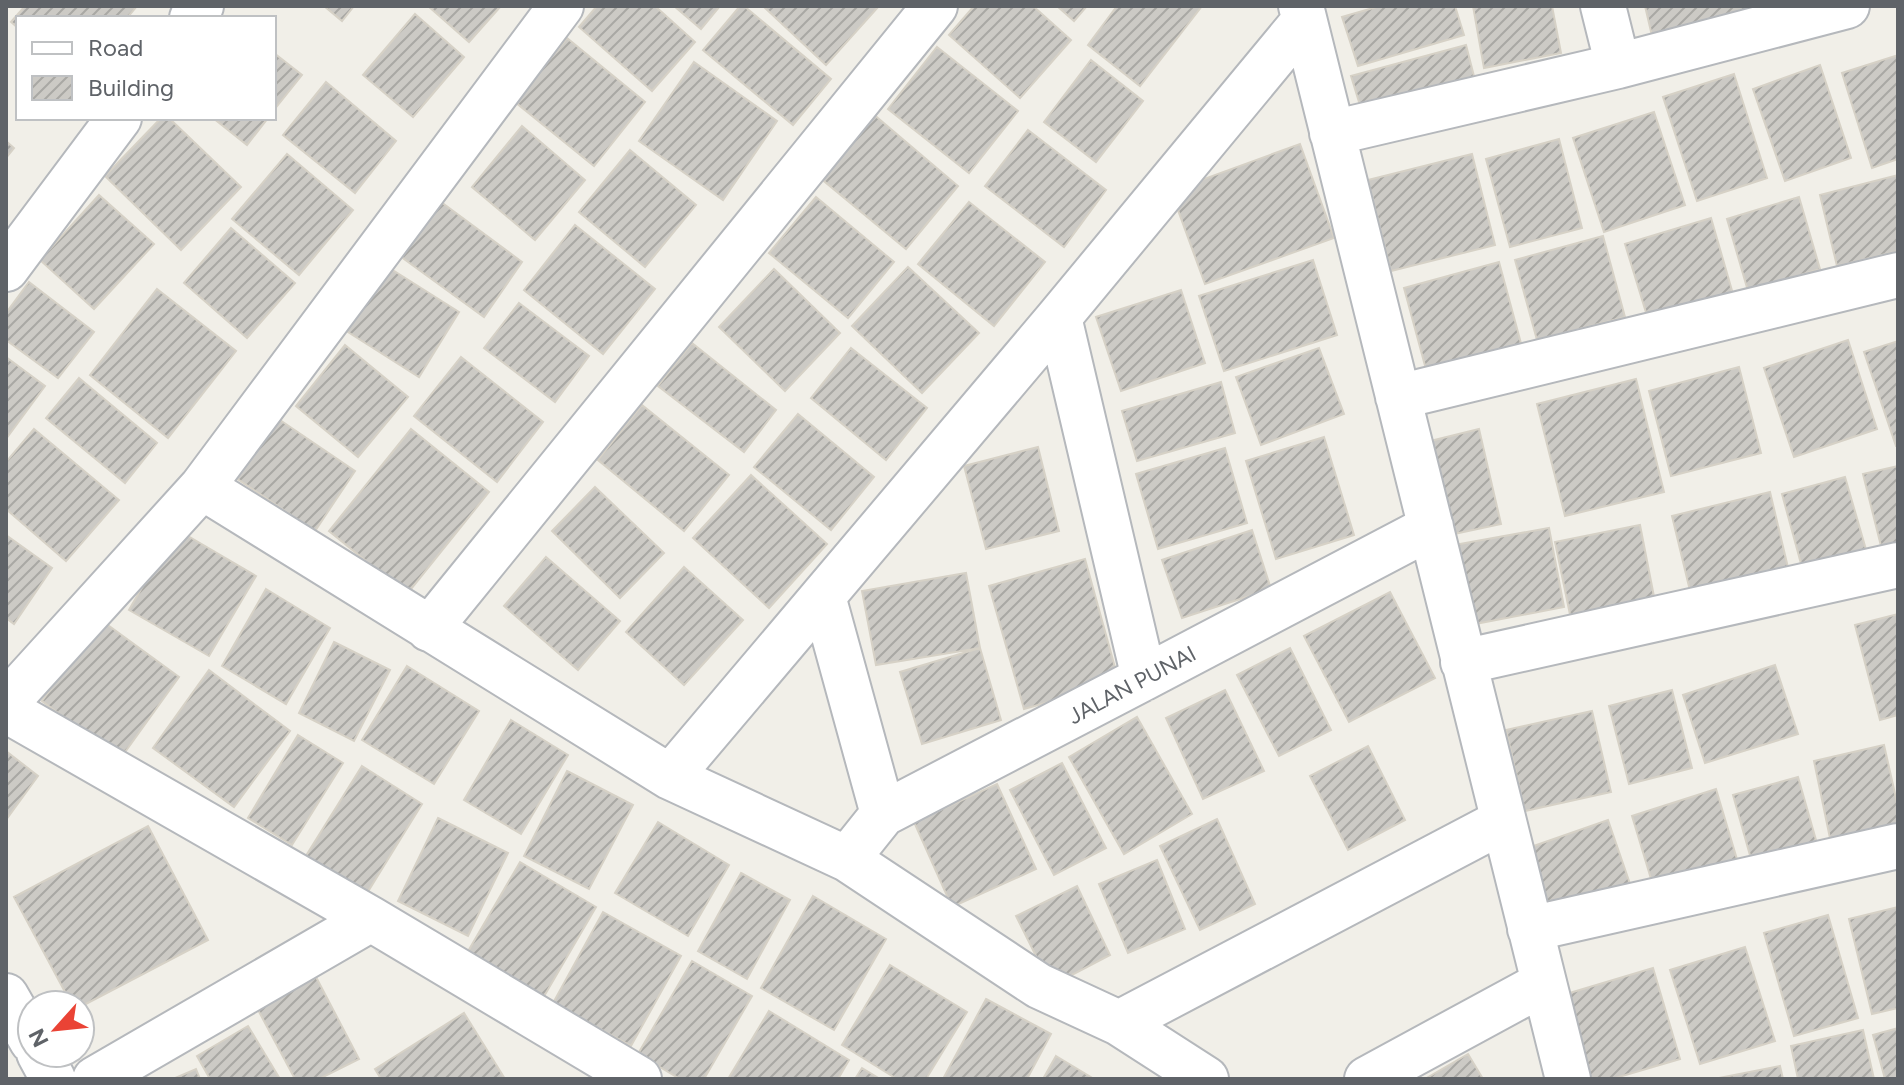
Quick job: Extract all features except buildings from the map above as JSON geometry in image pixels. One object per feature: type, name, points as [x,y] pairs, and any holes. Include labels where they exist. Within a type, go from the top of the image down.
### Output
[{"type":"street","points":[[6,703],[202,487],[561,6]]},
{"type":"street","points":[[429,629],[935,6]]},
{"type":"street","points":[[1603,6],[1618,66]]},
{"type":"street","points":[[1332,133],[1618,66],[1847,6]]},
{"type":"street","points":[[670,777],[1059,317],[1302,14]]},
{"type":"street","points":[[1302,14],[1568,1079]]},
{"type":"street","points":[[6,269],[118,120]]},
{"type":"street","points":[[1398,397],[1898,275]]},
{"type":"street","points":[[1059,317],[1144,678]]},
{"type":"street","points":[[202,487],[670,777],[847,859],[1039,986],[1119,1023],[1206,1079]]},
{"type":"street","name":"JALAN PUNAI","points":[[847,859],[883,814],[1431,527]]},
{"type":"street","points":[[1463,662],[1898,565]]},
{"type":"street","points":[[823,596],[883,814]]},
{"type":"street","points":[[6,710],[371,919],[637,1078]]},
{"type":"street","points":[[1119,1023],[1503,821]]},
{"type":"street","points":[[1530,929],[1898,846]]},
{"type":"street","points":[[95,1079],[371,919]]},
{"type":"street","points":[[1367,1079],[1544,983]]}]
